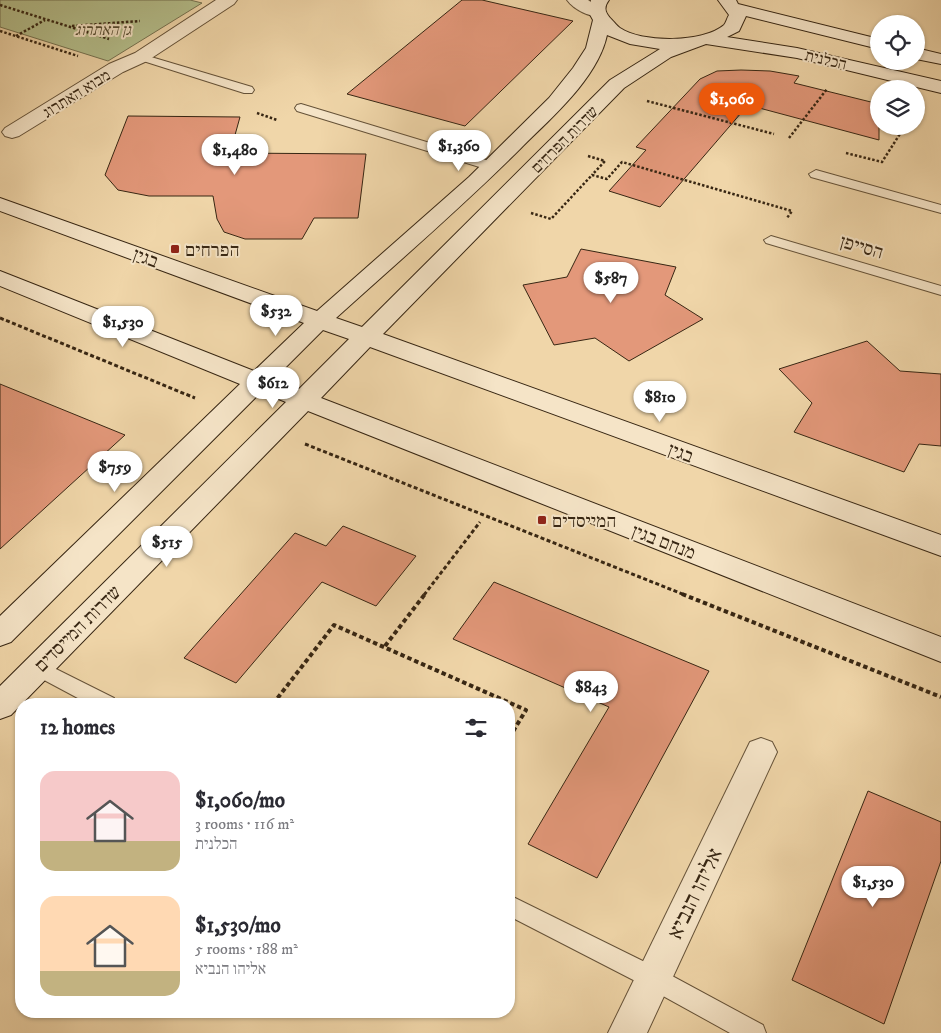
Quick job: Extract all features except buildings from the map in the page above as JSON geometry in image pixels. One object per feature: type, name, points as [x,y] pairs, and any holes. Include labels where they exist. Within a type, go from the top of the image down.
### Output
[{"type":"street","name":"מבוא האתרוג","points":[[12,132],[116,68],[145,54],[228,0]]},
{"type":"street","points":[[576,0],[599,11],[611,30],[646,42],[690,44],[710,40],[724,34],[734,26],[737,17],[731,4]]},
{"type":"street","name":"הכלנית","points":[[731,4],[870,42]]},
{"type":"street","name":"שדרות הפרחים","points":[[320,320],[491,166],[556,102],[581,71],[595,48],[599,11]]},
{"type":"street","name":"הכלנית","points":[[710,40],[798,53],[941,87]]},
{"type":"street","name":"שדרות הפרחים","points":[[365,337],[610,92],[645,65],[665,53],[690,44]]},
{"type":"street","points":[[925,55],[941,59]]},
{"type":"street","name":"בגין","points":[[0,204],[941,546]]},
{"type":"street","name":"מנחם בגין","points":[[0,278],[260,381],[303,400],[941,650]]},
{"type":"street","points":[[0,634],[260,381],[320,320]]},
{"type":"street","name":"שדרות המייסדים","points":[[0,706],[365,337]]},
{"type":"street","name":"אליהו הנביא","points":[[627,1033],[762,752]]},
{"type":"lane","points":[[145,54],[248,90]]},
{"type":"lane","points":[[302,108],[491,166]]},
{"type":"lane","points":[[816,174],[941,209]]},
{"type":"lane","name":"הסייפן","points":[[771,240],[941,291]]},
{"type":"lane","points":[[38,668],[96,698]]},
{"type":"lane","points":[[515,908],[653,978],[754,1033]]},
{"type":"path","points":[[0,6],[69,26],[145,54]]},
{"type":"path","points":[[16,36],[45,19]]},
{"type":"path","points":[[69,26],[145,21]]},
{"type":"path","points":[[0,31],[116,68]]},
{"type":"path","points":[[789,138],[846,64]]},
{"type":"path","points":[[610,92],[774,134]]},
{"type":"path","points":[[842,152],[882,162],[899,135]]},
{"type":"path","points":[[500,204],[551,219],[605,161]]},
{"type":"path","points":[[592,175],[606,179],[622,162],[792,212],[771,240]]},
{"type":"path","points":[[0,318],[228,412]]},
{"type":"path","points":[[272,430],[941,697]]},
{"type":"path","points":[[385,646],[480,522]]},
{"type":"path","points":[[278,698],[334,625],[500,698]]},
{"type":"path","points":[[515,705],[526,710],[515,728]]},
{"type":"green space","name":"גן האתרוג","points":[[0,0],[190,0],[202,3],[108,61],[0,27]]},
{"type":"place","name":"הפרחים","points":[[175,249]]},
{"type":"place","name":"המייסדים","points":[[542,520]]}]
